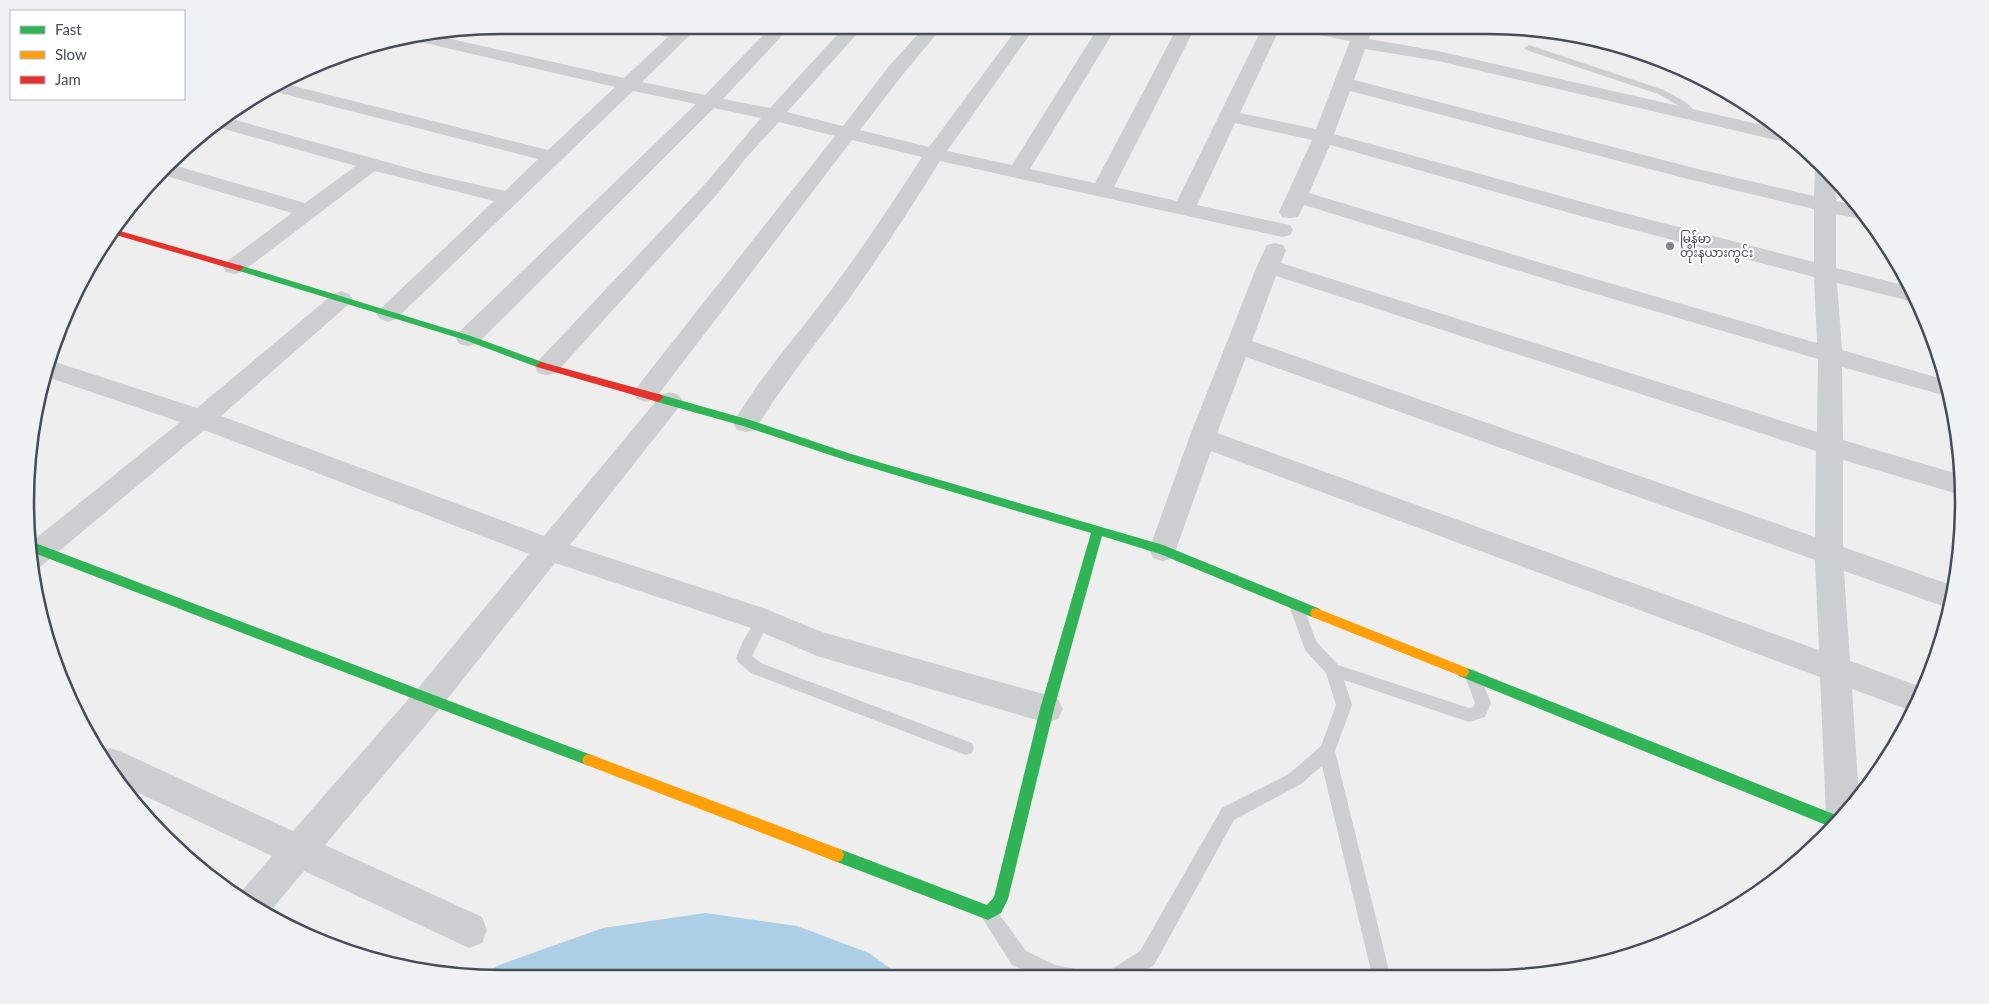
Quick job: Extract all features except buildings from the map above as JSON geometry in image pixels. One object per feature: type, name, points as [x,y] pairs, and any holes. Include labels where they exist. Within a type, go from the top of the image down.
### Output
[{"type":"street","points":[[388,314],[682,34]]},
{"type":"street","points":[[468,338],[535,275],[709,102],[774,34]]},
{"type":"street","points":[[547,367],[626,284],[848,34]]},
{"type":"street","points":[[256,900],[430,698],[550,550],[847,133],[897,69],[928,34]]},
{"type":"street","points":[[746,422],[762,397],[840,294],[892,221],[934,154],[1022,34]]},
{"type":"street","points":[[1017,172],[1103,34]]},
{"type":"street","points":[[1101,191],[1183,34]]},
{"type":"street","points":[[1184,209],[1268,34]]},
{"type":"street","points":[[1163,550],[1202,438],[1268,266],[1323,137],[1361,35],[1438,56],[1776,134]]},
{"type":"street","points":[[432,40],[630,85],[774,115],[934,154],[1282,230]]},
{"type":"street","points":[[1343,83],[1695,175],[1853,211]]},
{"type":"street","points":[[282,89],[553,157]]},
{"type":"street","points":[[1229,116],[1323,137],[1906,294]]},
{"type":"street","points":[[227,124],[422,178],[510,198]]},
{"type":"street","points":[[234,267],[372,164]]},
{"type":"street","points":[[171,171],[308,211]]},
{"type":"street","points":[[1825,178],[1825,272],[1830,354],[1829,554],[1842,807]]},
{"type":"street","points":[[1298,196],[1570,279],[1940,387]]},
{"type":"street","points":[[119,233],[468,338],[547,367],[746,422],[850,457],[1163,550],[1831,820]]},
{"type":"street","points":[[1268,266],[1954,484]]},
{"type":"street","points":[[37,549],[201,419],[341,299]]},
{"type":"street","points":[[1238,345],[1945,596]]},
{"type":"street","points":[[53,370],[201,419],[550,550],[763,620],[817,643],[1047,709]]},
{"type":"street","points":[[1202,438],[1912,697]]},
{"type":"street","points":[[37,553],[430,698],[988,913],[996,908],[1001,899],[1047,709],[1098,530]]},
{"type":"street","points":[[116,766],[469,930]]},
{"type":"lane","points":[[1529,48],[1661,92],[1684,105],[1694,116]]},
{"type":"lane","points":[[1296,605],[1310,645],[1334,670],[1469,715],[1479,712],[1483,704],[1473,675]]},
{"type":"lane","points":[[763,620],[748,646],[744,658],[756,668],[966,748]]},
{"type":"lane","points":[[1128,970],[1147,958],[1228,814],[1295,778],[1327,751],[1344,705],[1334,670]]},
{"type":"lane","points":[[1327,751],[1379,970]]},
{"type":"lane","points":[[988,913],[1019,958],[1045,970]]},
{"type":"water","points":[[705,913],[797,926],[869,953],[892,970],[490,970],[603,928]]},
{"type":"traffic: fast","points":[[239,268],[468,338],[541,365]]},
{"type":"traffic: fast","points":[[658,398],[1163,550],[1316,613]]},
{"type":"traffic: fast","points":[[837,855],[988,913],[996,908],[1001,899],[1047,709],[1098,530]]},
{"type":"traffic: fast","points":[[37,549],[589,760]]},
{"type":"traffic: fast","points":[[1463,672],[1831,820]]},
{"type":"traffic: slow","points":[[1316,613],[1463,672]]},
{"type":"traffic: slow","points":[[589,760],[837,855]]},
{"type":"traffic: jam","points":[[119,233],[239,268]]},
{"type":"traffic: jam","points":[[541,365],[658,398]]},
{"type":"place","name":"မြန်မာ တိုးနယားကွင်း","points":[[1670,246]]}]
